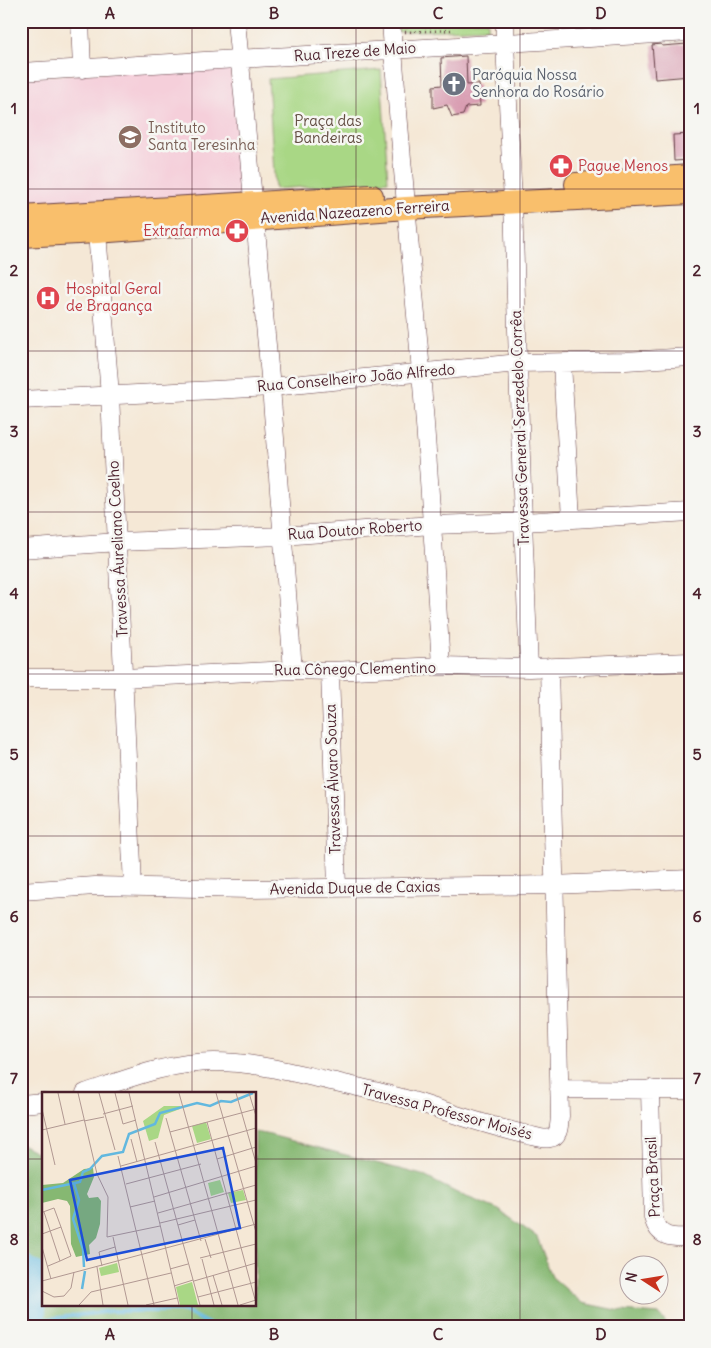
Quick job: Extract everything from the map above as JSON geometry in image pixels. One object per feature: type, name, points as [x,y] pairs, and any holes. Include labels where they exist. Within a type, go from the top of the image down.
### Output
[{"type":"main road","name":"Avenida Nazeazeno Ferreira","points":[[513,195],[690,176]]},
{"type":"main road","name":"Avenida Nazeazeno Ferreira","points":[[21,236],[96,222],[406,201],[513,195],[690,193]]},
{"type":"main road","name":"Avenida Nazeazeno Ferreira","points":[[21,217],[96,222]]},
{"type":"street","points":[[80,21],[82,69]]},
{"type":"street","points":[[236,21],[271,387],[293,670]]},
{"type":"street","name":"Travessa General Serzedelo Corrêa","points":[[505,21],[513,195],[529,668]]},
{"type":"street","points":[[398,27],[394,49],[421,372],[441,666]]},
{"type":"street","name":"Rua Treze de Maio","points":[[21,72],[690,32]]},
{"type":"street","name":"Travessa Áureliano Coelho","points":[[96,222],[110,395],[133,886]]},
{"type":"street","name":"Rua Conselheiro João Alfredo","points":[[21,400],[271,387],[518,363],[626,361],[690,357]]},
{"type":"street","points":[[562,363],[570,519]]},
{"type":"street","name":"Rua Doutor Roberto","points":[[21,549],[118,542],[282,536],[432,525],[523,522],[690,512]]},
{"type":"street","name":"Rua Cônego Clementino","points":[[21,678],[123,678],[293,670],[330,671],[441,666],[529,668],[690,662]]},
{"type":"street","name":"Travessa Professor Moisés","points":[[88,1092],[162,1068],[213,1062],[257,1064],[424,1104],[536,1137],[551,1138],[555,1136],[559,1125],[549,667]]},
{"type":"street","name":"Travessa Álvaro Souza","points":[[330,671],[336,888]]},
{"type":"street","name":"Avenida Duque de Caxias","points":[[21,891],[95,886],[250,889],[336,888],[554,885],[690,879]]},
{"type":"street","points":[[558,1088],[690,1090]]},
{"type":"street","name":"Praça Brasil","points":[[650,1089],[653,1217],[660,1232],[666,1236],[690,1237]]},
{"type":"street","points":[[21,1104],[42,1102]]},
{"type":"path","points":[[398,27],[458,30]]},
{"type":"shaded area","name":"Instituto Santa Teresinha","points":[[230,63],[246,195],[21,210],[21,78]]},
{"type":"green space","points":[[397,21],[488,21],[488,28],[398,32]]},
{"type":"green space","name":"Praça das Bandeiras","points":[[381,70],[388,181],[275,189],[268,79]]},
{"type":"green space","points":[[256,1132],[422,1175],[457,1193],[499,1210],[537,1237],[552,1277],[582,1303],[621,1311],[659,1314],[669,1327],[21,1327],[21,1144],[42,1155],[42,1306],[256,1306]]},
{"type":"building","points":[[661,44],[662,46],[687,44],[688,55],[690,55],[690,76],[655,79],[652,45]]},
{"type":"building","name":"Paróquia Nossa Senhora do Rosário","points":[[466,56],[467,85],[479,84],[480,106],[466,107],[463,115],[452,117],[447,105],[433,108],[433,86],[442,85],[441,58]]},
{"type":"building","points":[[690,134],[690,160],[674,161],[673,135]]},
{"type":"waterway","points":[[21,1264],[37,1273],[34,1327]]},
{"type":"waterway","points":[[34,1321],[111,1311],[184,1311],[214,1327]]},
{"type":"place","name":"Paróquia Nossa Senhora do Rosário","points":[[454,84]]},
{"type":"place","name":"Instituto Santa Teresinha","points":[[130,137]]},
{"type":"place","name":"Pague Menos","points":[[561,166]]},
{"type":"place","name":"Extrafarma","points":[[237,231]]},
{"type":"place","name":"Hospital Geral de Bragança","points":[[48,298]]}]
